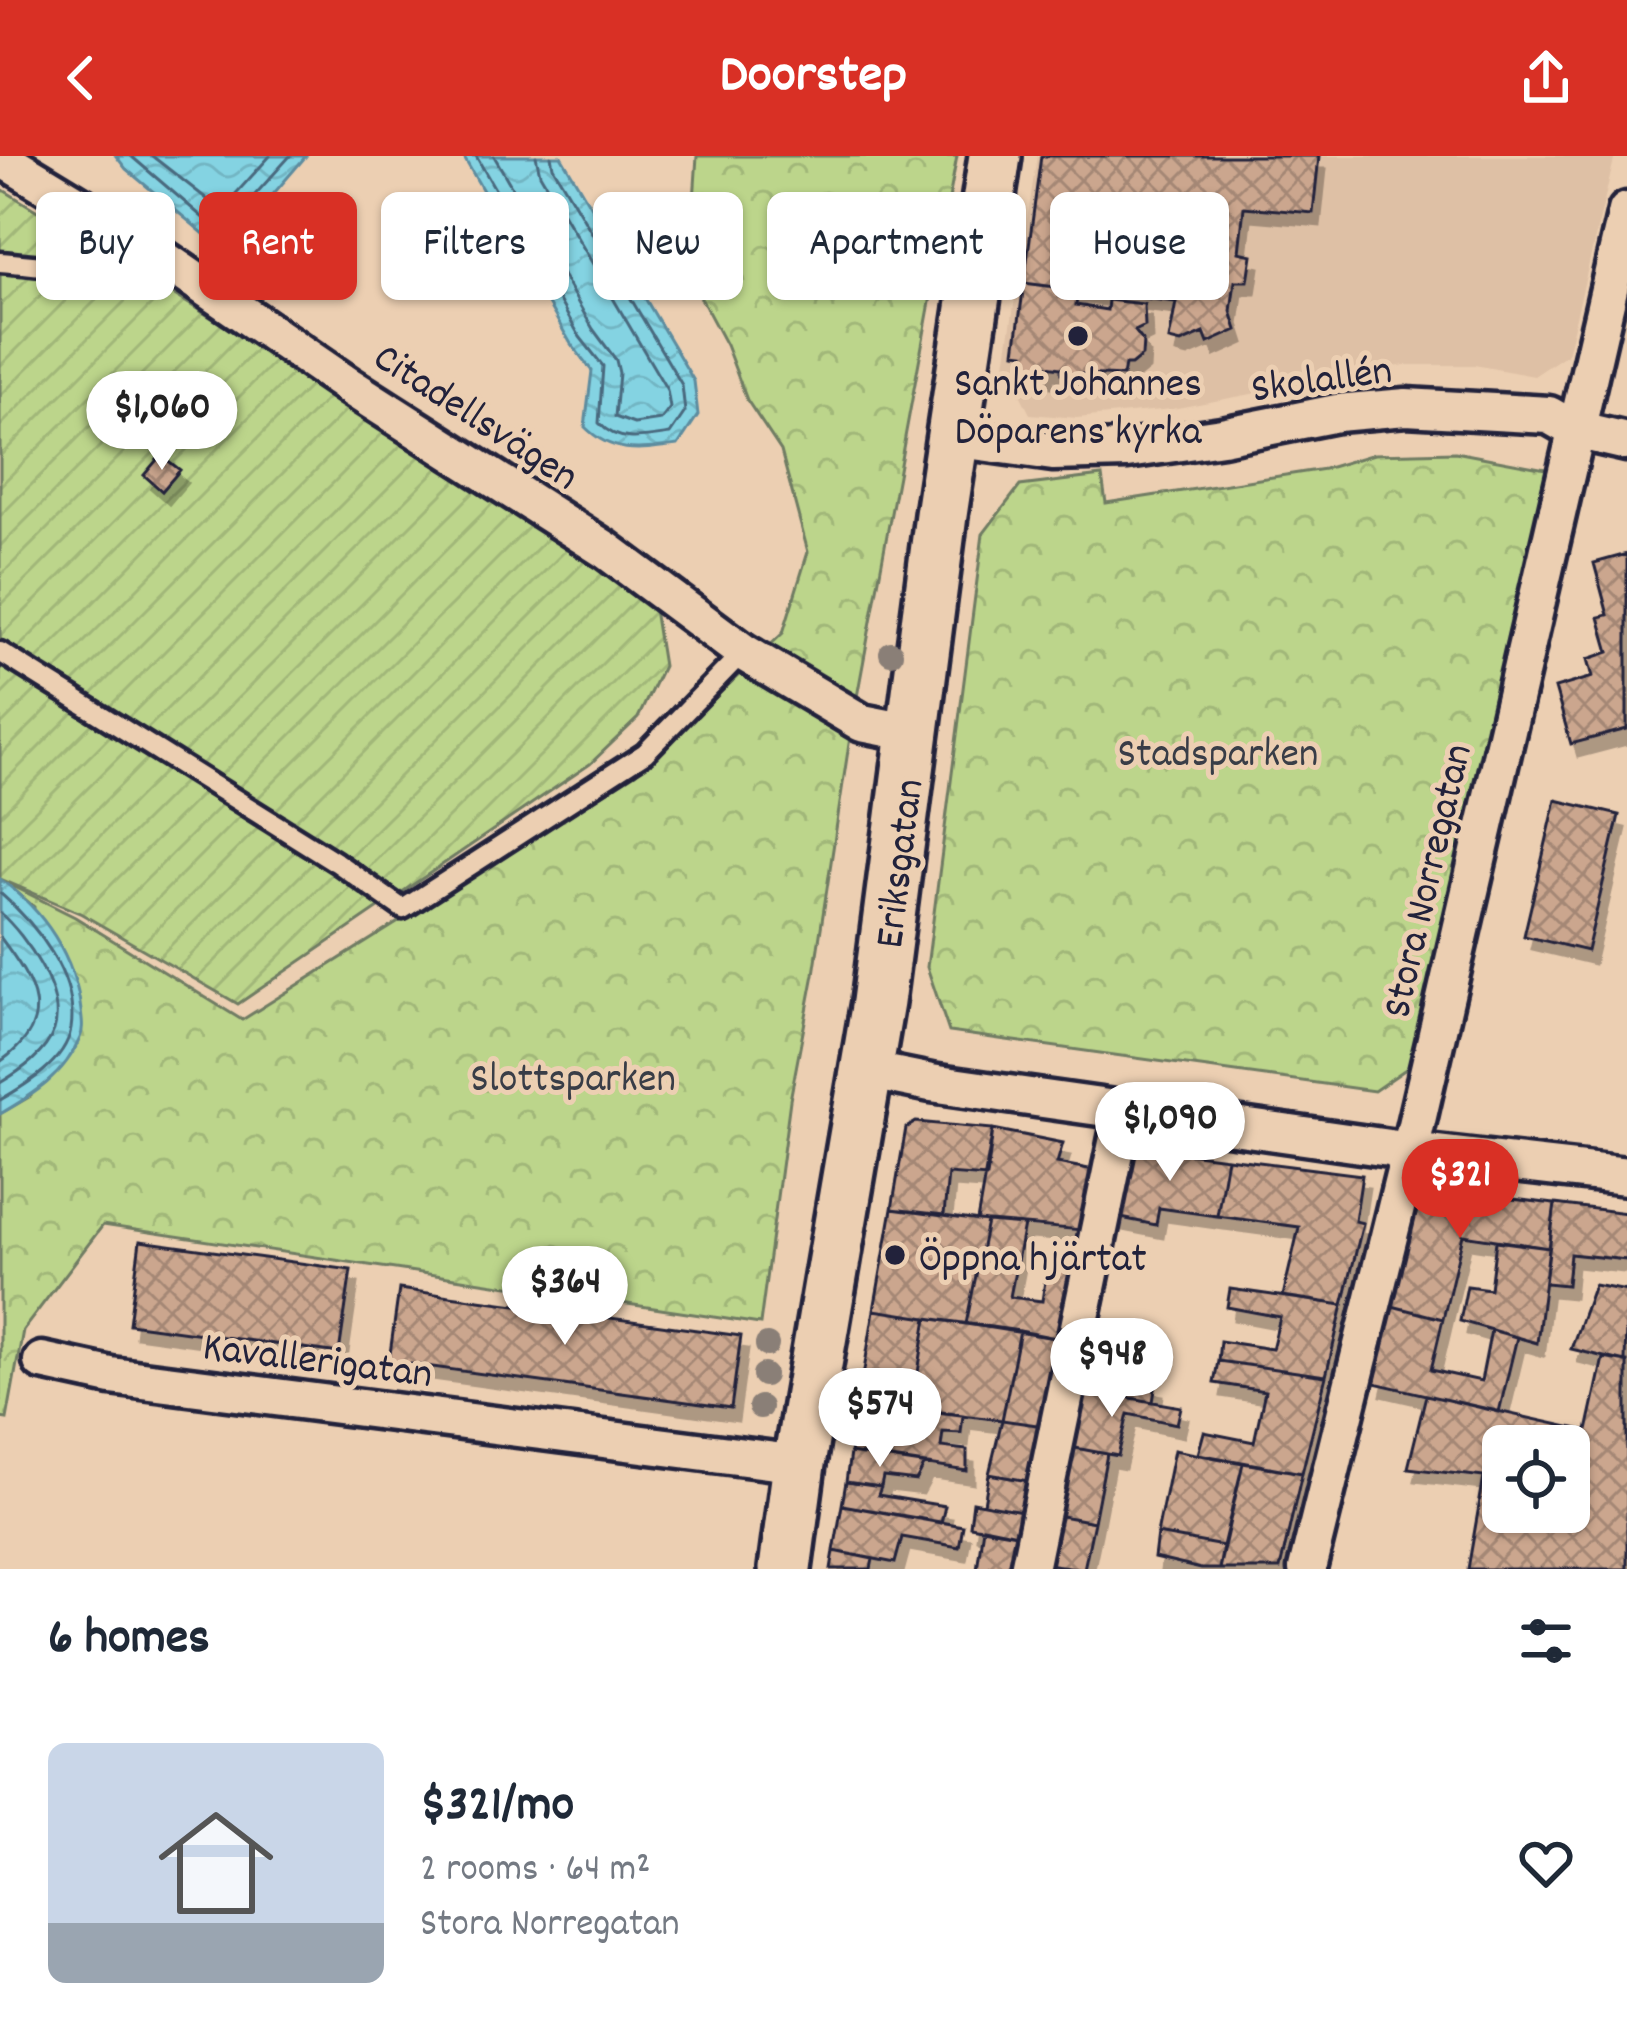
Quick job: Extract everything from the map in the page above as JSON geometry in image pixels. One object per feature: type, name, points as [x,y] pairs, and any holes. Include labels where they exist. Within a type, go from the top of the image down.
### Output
[{"type":"street","name":"Eriksgatan","points":[[785,1569],[867,1070],[995,156]]},
{"type":"street","name":"Citadellsvägen","points":[[0,157],[56,192]]},
{"type":"street","name":"Stora Norregatan","points":[[1307,1569],[1410,1151],[1627,211]]},
{"type":"street","name":"Citadellsvägen","points":[[175,266],[349,386],[607,550],[743,652],[862,723],[913,733]]},
{"type":"street","name":"Skolallén","points":[[952,438],[1053,452],[1127,450],[1337,413],[1406,407],[1550,415],[1575,430],[1627,442]]},
{"type":"street","points":[[867,1070],[1410,1151],[1627,1176]]},
{"type":"street","points":[[1029,1569],[1124,1109]]},
{"type":"street","name":"Kavallerigatan","points":[[41,1361],[111,1376],[799,1464]]},
{"type":"lane","points":[[0,262],[36,264]]},
{"type":"lane","points":[[0,652],[403,909],[645,753],[743,652]]},
{"type":"shaded area","points":[[1037,156],[1615,156],[1567,354],[1534,376],[1474,365],[1405,365],[1172,409],[1077,418],[1030,414],[1005,364],[1015,300],[1026,300],[1026,228]]},
{"type":"green space","name":"Slottsparken","points":[[697,156],[957,156],[950,192],[767,192],[767,300],[930,300],[852,724],[790,1100],[760,1324],[103,1225],[23,1330],[7,1419],[0,1418],[0,1114],[31,1096],[34,907],[5,882],[75,917],[242,1020],[635,774],[783,633],[808,552],[781,451],[747,400],[702,300],[743,300],[743,192],[695,192]]},
{"type":"green space","points":[[0,188],[36,210],[36,300],[175,300],[175,295],[653,603],[663,666],[638,718],[590,764],[238,1004],[80,913],[0,879]]},
{"type":"green space","name":"Stadsparken","points":[[1455,452],[1556,471],[1413,1064],[1374,1091],[949,1032],[927,967],[983,534],[1020,486],[1102,476],[1106,503],[1324,469],[1374,454]]},
{"type":"water","points":[[116,156],[306,156],[275,192],[199,192],[199,230],[175,210],[175,192],[154,192]]},
{"type":"water","points":[[463,156],[561,156],[593,210],[593,300],[646,300],[694,381],[698,415],[678,445],[617,446],[585,427],[592,371],[546,300],[569,300],[569,192],[484,192]]},
{"type":"water","points":[[0,879],[55,936],[78,991],[82,1024],[74,1051],[57,1073],[0,1114]]},
{"type":"building","points":[[1041,156],[1319,156],[1313,213],[1244,207],[1239,252],[1252,255],[1248,281],[1235,281],[1231,311],[1237,330],[1208,343],[1204,333],[1181,343],[1169,340],[1176,302],[1160,300],[1229,300],[1229,192],[1050,192],[1050,286],[1026,283]]},
{"type":"building","name":"Sankt Johannes Döparens kyrka","points":[[1026,283],[1050,286],[1050,300],[1077,300],[1076,305],[1107,310],[1108,300],[1144,304],[1145,326],[1135,331],[1143,341],[1142,356],[1125,365],[1123,376],[1061,373],[1061,368],[1046,366],[1045,374],[1022,371],[1024,353],[1015,352]]},
{"type":"building","points":[[161,455],[180,470],[162,491],[144,475]]},
{"type":"building","points":[[1627,554],[1627,729],[1571,744],[1555,688],[1593,677],[1588,659],[1609,652],[1599,617],[1608,615],[1594,563]]},
{"type":"building","points":[[1556,800],[1619,815],[1587,951],[1524,936]]},
{"type":"building","points":[[916,1122],[993,1129],[987,1177],[948,1174],[944,1215],[892,1209],[906,1128]]},
{"type":"building","points":[[993,1129],[1063,1143],[1057,1163],[1094,1170],[1082,1230],[977,1221]]},
{"type":"building","points":[[1142,1147],[1227,1158],[1217,1216],[1159,1208],[1156,1225],[1116,1217],[1129,1156]]},
{"type":"building","points":[[1227,1158],[1362,1175],[1355,1221],[1363,1223],[1343,1305],[1283,1296],[1299,1227],[1217,1216]]},
{"type":"building","points":[[1419,1188],[1555,1204],[1549,1248],[1463,1235],[1443,1319],[1392,1306]]},
{"type":"building","points":[[1555,1204],[1627,1213],[1627,1260],[1570,1254],[1567,1285],[1545,1283]]},
{"type":"building","points":[[892,1209],[987,1222],[966,1324],[874,1310]]},
{"type":"building","points":[[987,1222],[1024,1225],[1010,1297],[1042,1301],[1047,1268],[1074,1271],[1061,1339],[966,1324]]},
{"type":"building","points":[[140,1241],[351,1270],[339,1353],[129,1324]]},
{"type":"building","points":[[1496,1241],[1549,1248],[1537,1343],[1460,1321],[1467,1286],[1490,1289]]},
{"type":"building","points":[[1594,1285],[1627,1291],[1625,1362],[1571,1349]]},
{"type":"building","points":[[399,1289],[741,1336],[731,1408],[389,1361]]},
{"type":"building","points":[[1230,1289],[1343,1305],[1326,1376],[1218,1361],[1220,1341],[1272,1349],[1280,1317],[1227,1307]]},
{"type":"building","points":[[1392,1306],[1443,1319],[1431,1370],[1481,1381],[1491,1330],[1517,1337],[1499,1412],[1374,1383]]},
{"type":"building","points":[[874,1310],[927,1318],[912,1409],[859,1401]]},
{"type":"building","points":[[927,1318],[1020,1331],[1002,1420],[912,1409]]},
{"type":"building","points":[[1095,1323],[1155,1333],[1152,1346],[1128,1344],[1121,1377],[1156,1383],[1153,1402],[1081,1389]]},
{"type":"building","points":[[1020,1331],[1061,1339],[1044,1426],[1002,1420]]},
{"type":"building","points":[[1603,1358],[1627,1362],[1627,1569],[1468,1569],[1482,1488],[1482,1533],[1590,1533],[1588,1425]]},
{"type":"building","points":[[1218,1361],[1326,1376],[1302,1473],[1198,1454],[1204,1432],[1254,1442],[1265,1391],[1214,1383]]},
{"type":"building","points":[[1081,1389],[1181,1407],[1177,1424],[1128,1414],[1118,1456],[1070,1447]]},
{"type":"building","points":[[1426,1395],[1560,1425],[1482,1425],[1482,1477],[1408,1468]]},
{"type":"building","points":[[859,1401],[963,1415],[961,1433],[943,1432],[941,1447],[967,1450],[967,1471],[850,1453]]},
{"type":"building","points":[[1002,1420],[1044,1426],[1033,1482],[989,1474]]},
{"type":"building","points":[[1070,1447],[1107,1454],[1094,1522],[1056,1515]]},
{"type":"building","points":[[1174,1450],[1243,1463],[1223,1546],[1157,1534]]},
{"type":"building","points":[[850,1453],[925,1464],[916,1481],[883,1477],[881,1487],[846,1482]]},
{"type":"building","points":[[1243,1463],[1302,1473],[1280,1569],[1219,1569]]},
{"type":"building","points":[[989,1474],[1033,1482],[1027,1512],[984,1504]]},
{"type":"building","points":[[846,1482],[881,1487],[878,1495],[945,1506],[941,1523],[842,1505]]},
{"type":"building","points":[[973,1502],[1027,1512],[1022,1535],[970,1526]]},
{"type":"building","points":[[842,1505],[963,1526],[959,1547],[902,1537],[895,1563],[834,1551]]},
{"type":"building","points":[[1056,1515],[1094,1522],[1084,1569],[1046,1564]]},
{"type":"building","points":[[983,1527],[1022,1535],[1016,1569],[977,1569]]},
{"type":"building","points":[[1157,1534],[1223,1546],[1219,1569],[1154,1558]]},
{"type":"building","points":[[834,1551],[873,1559],[871,1569],[831,1569]]},
{"type":"place","name":"Sankt Johannes Döparens kyrka","points":[[1078,336]]},
{"type":"place","name":"Öppna hjärtat","points":[[895,1255]]}]
